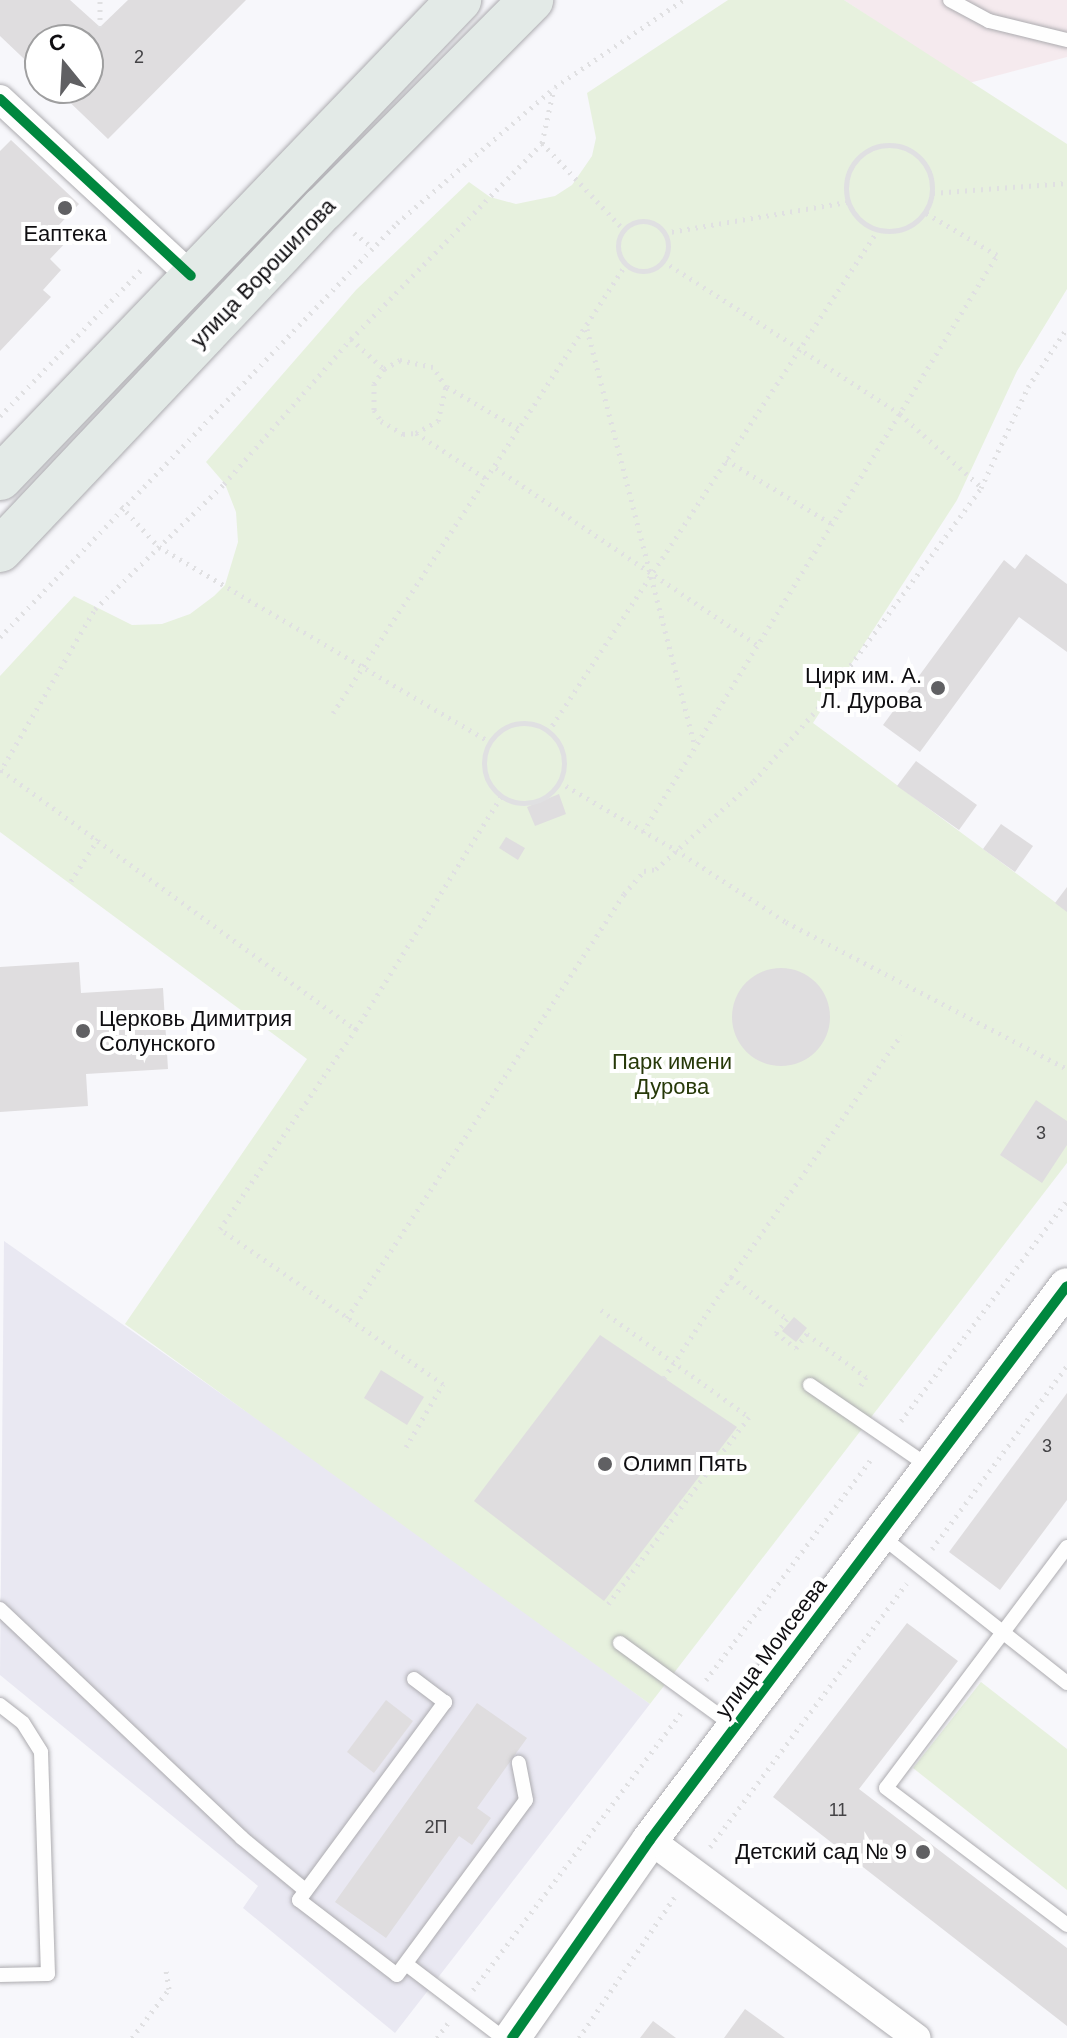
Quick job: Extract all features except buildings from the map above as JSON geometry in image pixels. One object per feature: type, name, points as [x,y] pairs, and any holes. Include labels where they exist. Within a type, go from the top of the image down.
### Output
[{"type":"main road","points":[[0,478],[176,263],[459,0]]},
{"type":"main road","name":"улица Ворошилова","points":[[0,550],[323,209],[531,0]]},
{"type":"main road","points":[[501,32],[550,0]]},
{"type":"street","points":[[0,99],[176,263]]},
{"type":"street","name":"улица Моисеева","points":[[512,2038],[650,1840],[1067,1286]]},
{"type":"street","points":[[650,1840],[917,2038]]},
{"type":"lane","points":[[950,0],[989,21],[1067,40]]},
{"type":"lane","points":[[810,1385],[931,1469]]},
{"type":"lane","points":[[881,1536],[1067,1683]]},
{"type":"lane","points":[[1067,1547],[886,1788],[1067,1925]]},
{"type":"lane","points":[[0,1609],[242,1838],[305,1890]]},
{"type":"lane","points":[[620,1643],[735,1727]]},
{"type":"lane","points":[[414,1679],[445,1702],[299,1900],[397,1975],[526,1800],[519,1763]]},
{"type":"lane","points":[[0,1705],[23,1723],[43,1760],[48,1974],[0,1975]]},
{"type":"lane","points":[[406,1964],[503,2038]]},
{"type":"path","points":[[100,0],[100,24]]},
{"type":"path","points":[[0,637],[121,506],[372,247],[555,87],[683,0]]},
{"type":"path","points":[[356,1029],[98,839],[0,771],[95,609],[224,484],[351,339],[542,143],[555,87]]},
{"type":"path","points":[[542,143],[624,230]]},
{"type":"path","points":[[892,145],[917,155],[927,166],[933,193],[926,213],[904,229],[878,230],[865,224],[848,202],[848,175],[855,162],[877,146],[892,145]]},
{"type":"path","points":[[933,193],[1067,183]]},
{"type":"path","points":[[663,261],[645,271],[626,264],[618,244],[624,230],[645,222],[664,233],[848,202]]},
{"type":"path","points":[[643,832],[694,743],[997,255],[926,213]]},
{"type":"path","points":[[548,732],[878,230]]},
{"type":"path","points":[[663,261],[664,233]]},
{"type":"path","points":[[663,261],[900,414],[981,488]]},
{"type":"path","points":[[0,416],[176,263]]},
{"type":"path","points":[[333,713],[521,430],[626,264]]},
{"type":"path","points":[[586,328],[694,743]]},
{"type":"path","points":[[347,1318],[624,894],[644,871],[656,869],[754,781],[822,704],[981,488],[1028,387],[1067,328]]},
{"type":"path","points":[[351,339],[384,369]]},
{"type":"path","points":[[488,480],[416,433],[391,429],[374,410],[374,384],[384,369],[400,360],[423,362],[446,387],[521,430]]},
{"type":"path","points":[[416,433],[438,421],[446,387]]},
{"type":"path","points":[[726,460],[832,524]]},
{"type":"path","points":[[496,468],[757,645]]},
{"type":"path","points":[[121,506],[159,547],[490,742]]},
{"type":"path","points":[[510,725],[537,725],[548,732],[563,755],[559,782],[540,800],[514,802],[501,797],[483,766],[490,742],[510,725]]},
{"type":"path","points":[[559,782],[676,850],[786,922],[1067,1069]]},
{"type":"path","points":[[406,1447],[443,1384],[220,1229],[356,1029],[501,797]]},
{"type":"path","points":[[71,881],[98,839]]},
{"type":"path","points":[[664,1378],[901,1035]]},
{"type":"path","points":[[437,2038],[1067,1201]]},
{"type":"path","points":[[731,1277],[787,1319],[776,1333],[796,1348],[807,1334],[866,1377],[856,1394],[866,1401]]},
{"type":"path","points":[[601,1310],[676,1360],[749,1417],[608,1604]]},
{"type":"path","points":[[579,2038],[692,1871],[1067,1366]]},
{"type":"path","points":[[887,1417],[897,1425]]},
{"type":"path","points":[[132,2038],[169,1989],[166,1971]]},
{"type":"shaded area","points":[[844,0],[1067,0],[1067,57],[969,83]]},
{"type":"shaded area","points":[[4,1241],[408,1525],[650,1704],[395,2033],[243,1908],[258,1886],[0,1675]]},
{"type":"green space","name":"Парк имени Дурова","points":[[728,0],[844,0],[1067,144],[1067,289],[1017,371],[957,500],[813,723],[1067,911],[1067,1163],[650,1704],[125,1324],[307,1059],[0,832],[0,676],[74,596],[132,625],[162,624],[190,614],[214,596],[225,585],[238,542],[236,512],[225,484],[206,462],[356,290],[469,182],[490,197],[516,204],[555,196],[572,185],[592,156],[596,138],[587,93]]},
{"type":"green space","points":[[981,1682],[1067,1749],[1067,1890],[913,1768]]},
{"type":"cycle path","points":[[0,99],[191,276]]},
{"type":"cycle path","points":[[512,2038],[650,1840],[1067,1286]]},
{"type":"place","name":"Еаптека","points":[[65,208]]},
{"type":"place","name":"Цирк им. А. Л. Дурова","points":[[938,688]]},
{"type":"place","name":"Церковь Димитрия Солунского","points":[[83,1031]]},
{"type":"place","name":"Олимп Пять","points":[[605,1464]]},
{"type":"place","name":"Детский сад № 9","points":[[923,1852]]}]
